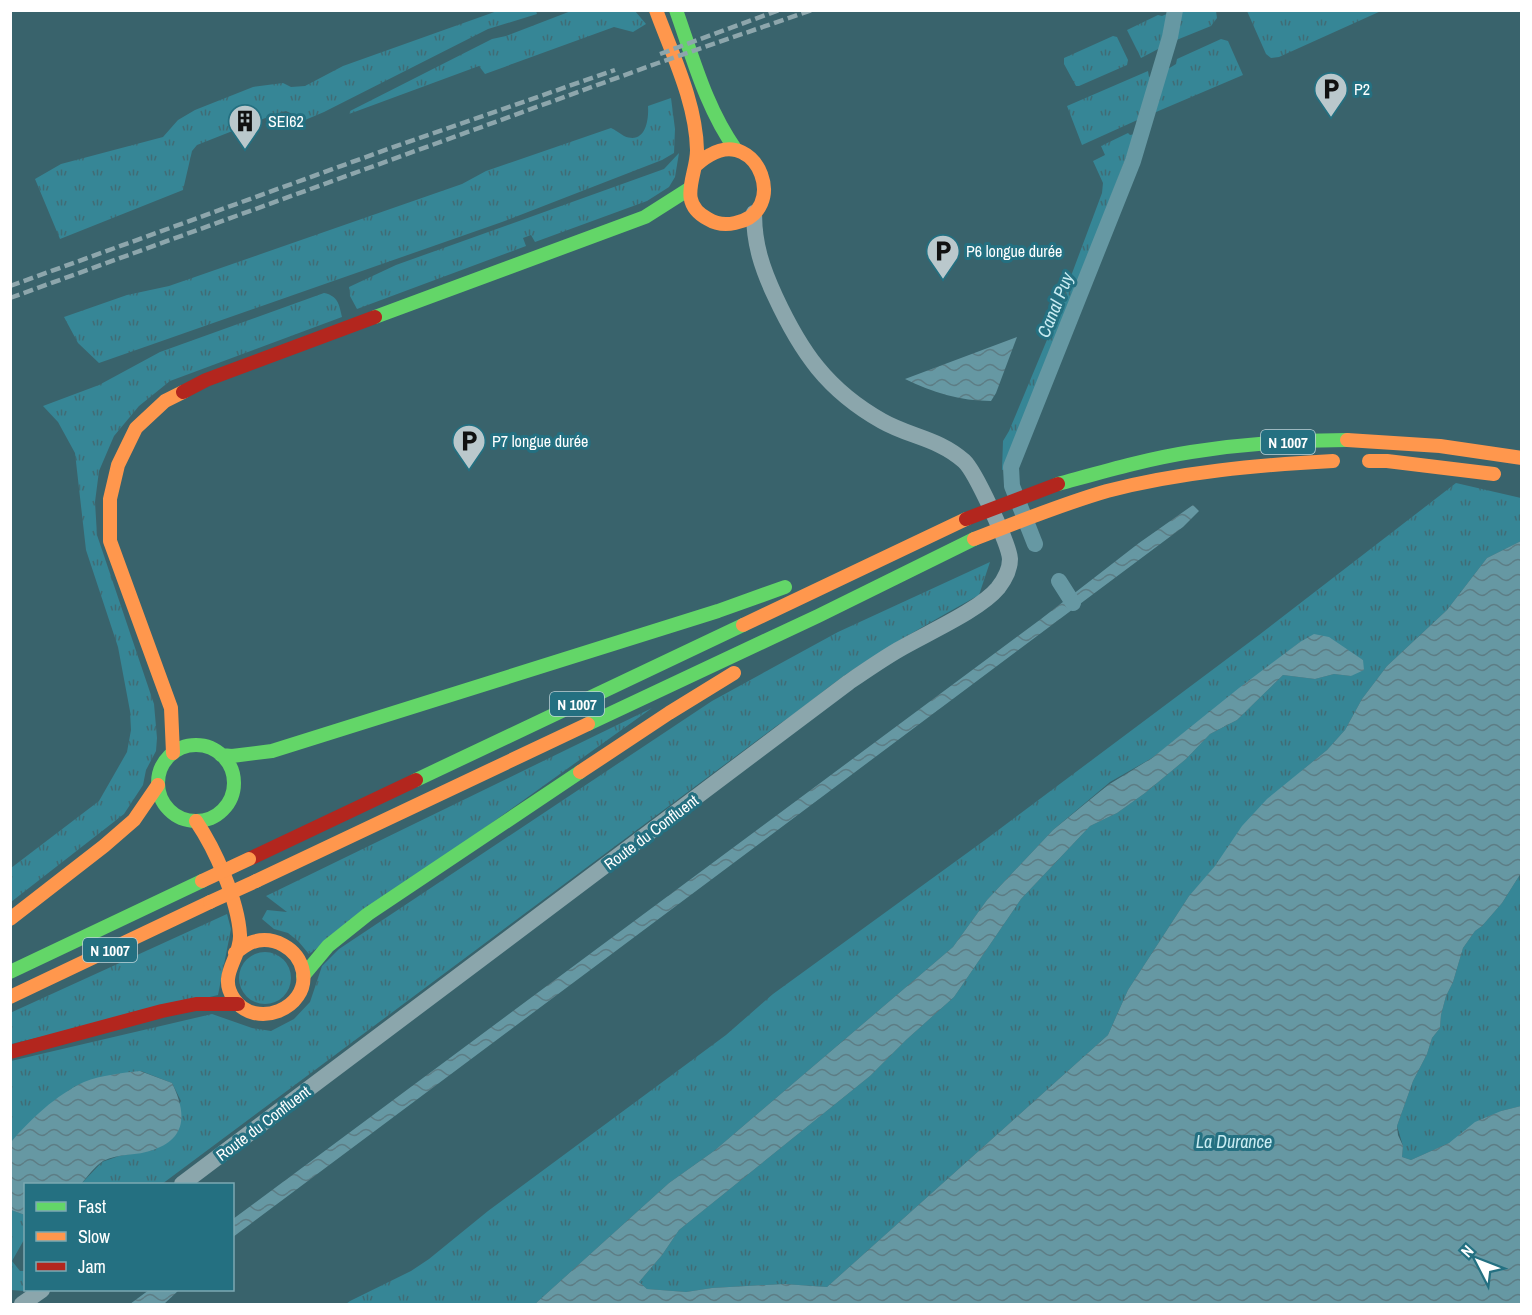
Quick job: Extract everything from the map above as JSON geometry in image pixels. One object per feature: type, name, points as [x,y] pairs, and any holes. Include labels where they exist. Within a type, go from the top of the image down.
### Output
[{"type":"main road","points":[[656,10],[689,105],[697,151],[689,189],[690,198],[701,215]]},
{"type":"main road","points":[[676,10],[714,113],[726,138],[736,150]]},
{"type":"main road","points":[[645,217],[688,213],[701,215],[719,224],[738,223],[754,213],[760,205],[764,195],[762,174],[758,164],[750,157],[736,150],[725,149],[703,157],[695,166]]},
{"type":"main road","points":[[173,753],[171,708],[110,541],[110,499],[118,465],[136,428],[165,401],[206,380],[645,217],[689,189]]},
{"type":"main road","name":"N 1007","points":[[10,972],[905,550],[966,519],[1058,484],[1118,467],[1192,452],[1272,442],[1348,440],[1423,443],[1521,458]]},
{"type":"main road","name":"N 1007","points":[[10,998],[818,616],[974,539],[1046,510],[1128,486],[1274,463],[1387,461],[1504,475]]},
{"type":"main road","points":[[10,919],[134,820],[158,785],[162,768],[173,753],[193,746],[203,746],[232,756],[272,751],[707,615],[803,581],[905,550]]},
{"type":"main road","points":[[765,657],[818,616]]},
{"type":"main road","points":[[303,976],[315,958],[334,939],[379,906],[669,713],[746,667]]},
{"type":"main road","points":[[171,708],[203,746]]},
{"type":"main road","points":[[158,785],[160,796],[166,807],[174,814],[184,819],[205,820],[222,811],[230,800],[233,788],[233,776],[229,764],[221,754]]},
{"type":"main road","points":[[222,811],[222,833],[226,854],[249,909]]},
{"type":"main road","points":[[196,821],[209,840],[236,912],[241,937],[227,973],[227,984],[231,995],[248,1011],[260,1015],[279,1012],[295,1000],[301,988],[303,976],[301,964],[286,945],[262,934],[235,953]]},
{"type":"main road","points":[[10,1052],[162,1011],[196,1004],[238,1004]]},
{"type":"street","points":[[754,213],[758,254]]},
{"type":"street","points":[[719,224],[736,233],[758,254]]},
{"type":"street","name":"Route du Confluent","points":[[185,1183],[849,682],[897,650],[991,596],[1006,574],[1010,561],[1009,554],[971,467],[946,448],[886,423],[848,399],[830,382],[805,353],[794,334],[758,254]]},
{"type":"street","points":[[22,1305],[41,1291]]},
{"type":"green space","points":[[500,10],[536,11],[537,14],[488,29],[305,120],[286,111],[197,145],[192,151],[183,190],[60,239],[35,179],[61,164],[163,137],[178,120],[195,110],[253,87],[283,83],[291,87],[305,86],[343,66]]},
{"type":"green space","points":[[571,11],[635,11],[646,24],[633,32],[614,27],[485,74],[479,66],[349,114],[350,111],[492,39],[506,36]]},
{"type":"green space","points":[[1181,11],[1216,11],[1217,18],[1211,26],[1174,41]]},
{"type":"green space","points":[[1247,11],[1381,11],[1279,57],[1271,58],[1266,54]]},
{"type":"green space","points":[[1171,12],[1162,47],[1141,58],[1127,30],[1158,15],[1162,16]]},
{"type":"green space","points":[[1113,36],[1117,37],[1128,60],[1127,65],[1076,86],[1064,64],[1064,58]]},
{"type":"green space","points":[[1221,39],[1228,41],[1243,75],[1149,115],[1163,72],[1176,64],[1177,59]]},
{"type":"green space","points":[[1148,71],[1149,77],[1159,72],[1144,117],[1082,145],[1067,106]]},
{"type":"green space","points":[[671,98],[675,129],[674,153],[662,160],[502,222],[99,363],[78,343],[64,317],[127,295],[169,286],[462,184],[486,171],[611,128],[624,136],[637,137],[644,130],[648,118],[648,106]]},
{"type":"green space","points":[[1128,133],[1135,134],[1006,469],[1002,470],[1003,441],[1049,335],[1102,193],[1103,183],[1093,161],[1105,155],[1101,146]]},
{"type":"green space","points":[[679,153],[675,177],[669,187],[647,201],[535,242],[531,235],[523,238],[526,246],[357,309],[350,296],[349,287],[396,265],[664,169]]},
{"type":"green space","points":[[324,293],[335,298],[342,317],[170,381],[139,406],[114,436],[99,471],[95,502],[97,535],[154,704],[156,751],[146,770],[143,785],[124,814],[11,902],[11,868],[99,801],[127,752],[131,730],[130,711],[118,647],[86,550],[75,453],[58,422],[43,406],[99,385],[160,352]]},
{"type":"green space","points":[[1456,483],[1521,498],[1521,541],[1487,558],[1447,610],[1387,666],[1362,699],[1345,730],[1327,750],[1305,768],[1189,896],[1128,990],[1108,1035],[827,1287],[784,1284],[712,1288],[686,1292],[647,1289],[639,1282],[679,1230],[870,1076],[954,997],[1021,899],[1090,826],[1117,813],[1145,793],[1186,759],[1210,734],[1237,720],[1283,675],[1315,679],[1334,674],[1351,676],[1363,660],[1351,653],[1300,642],[1152,758],[1110,782],[1053,830],[987,900],[953,947],[714,1151],[669,1183],[535,1304],[346,1304],[411,1271],[429,1259],[488,1211],[726,1035],[773,994],[985,840],[1259,635]]},
{"type":"green space","points":[[990,562],[979,595],[845,675],[163,1183],[82,1183],[102,1162],[119,1156],[153,1150],[181,1101],[172,1083],[141,1071],[54,1101],[11,1142],[11,1061],[212,1014],[252,1028],[271,1031],[294,1019],[310,1002],[322,966],[339,949],[712,701],[838,632]]},
{"type":"green space","points":[[652,708],[309,954],[288,933],[274,929],[262,919],[267,910],[287,912],[266,896]]},
{"type":"green space","points":[[1521,873],[1521,1106],[1501,1111],[1449,1143],[1411,1160],[1402,1157],[1403,1146],[1397,1126],[1413,1081],[1427,1054],[1432,1038],[1440,1028],[1446,996],[1453,982],[1463,948],[1475,931],[1502,903]]},
{"type":"green space","points":[[227,914],[231,929],[218,995],[11,1044],[10,1013]]},
{"type":"green space","points":[[265,952],[275,954],[283,960],[289,968],[291,978],[289,988],[283,996],[275,1002],[265,1004],[255,1002],[247,996],[241,988],[239,978],[241,968],[247,960],[255,954]]},
{"type":"green space","points":[[11,1210],[24,1215],[24,1240],[12,1261],[20,1271],[24,1271],[24,1291],[11,1290]]},
{"type":"water","points":[[1017,337],[991,401],[946,395],[905,379]]},
{"type":"water","points":[[1193,505],[1199,511],[1183,527],[234,1236],[234,1218],[1041,619],[1139,543]]},
{"type":"water","name":"La Durance","points":[[1521,541],[1521,873],[1502,903],[1475,931],[1463,948],[1453,982],[1446,996],[1440,1028],[1432,1038],[1427,1054],[1413,1081],[1397,1126],[1403,1146],[1402,1157],[1411,1160],[1449,1143],[1475,1122],[1501,1111],[1521,1106],[1521,1304],[535,1304],[669,1183],[714,1151],[953,947],[987,900],[1053,830],[1108,785],[1152,758],[1239,688],[1314,634],[1329,637],[1363,660],[1364,670],[1351,676],[1334,674],[1315,679],[1283,675],[1237,720],[1210,734],[1186,759],[1145,793],[1117,813],[1090,826],[1021,899],[954,997],[870,1076],[679,1230],[639,1282],[647,1289],[686,1292],[712,1288],[784,1284],[827,1287],[1108,1035],[1128,990],[1189,896],[1215,866],[1242,826],[1267,799],[1327,750],[1345,730],[1362,699],[1387,666],[1447,610],[1487,558]]},
{"type":"water","points":[[140,1071],[172,1083],[180,1104],[181,1114],[181,1123],[173,1139],[153,1150],[103,1161],[82,1183],[24,1183],[24,1215],[11,1210],[11,1142],[54,1101],[84,1082],[105,1076]]},
{"type":"water","points":[[148,1291],[178,1291],[164,1304],[130,1304]]},
{"type":"waterway","name":"Canal Puy","points":[[1035,544],[1012,486],[1011,467],[1133,161],[1170,37],[1175,10]]},
{"type":"waterway","name":"Canal Puy","points":[[1059,581],[1073,603]]},
{"type":"railway","points":[[660,54],[779,10]]},
{"type":"railway","points":[[10,298],[658,63],[812,10]]},
{"type":"railway","points":[[10,286],[388,149],[615,70]]},
{"type":"traffic: fast","points":[[676,10],[708,100],[736,150]]},
{"type":"traffic: fast","points":[[375,317],[645,217],[689,189]]},
{"type":"traffic: fast","points":[[1058,484],[1141,462],[1191,452],[1269,443],[1347,440]]},
{"type":"traffic: fast","points":[[588,724],[818,616],[974,539]]},
{"type":"traffic: fast","points":[[221,755],[232,756],[272,751],[718,611],[785,587]]},
{"type":"traffic: fast","points":[[416,780],[743,625]]},
{"type":"traffic: fast","points":[[196,745],[210,748],[223,756],[231,769],[234,783],[231,797],[223,810],[210,818],[196,821],[182,818],[169,810],[161,797],[158,783],[161,769],[169,756],[182,748],[196,745]]},
{"type":"traffic: fast","points":[[303,976],[328,946],[368,914],[580,772]]},
{"type":"traffic: fast","points":[[10,972],[202,881]]},
{"type":"traffic: slow","points":[[656,10],[688,96],[696,132],[696,160],[690,188],[693,205],[698,212],[711,221],[728,224],[752,216],[761,204],[764,189],[761,174],[754,161],[742,152],[727,149],[710,155],[695,166]]},
{"type":"traffic: slow","points":[[173,753],[171,708],[110,541],[110,499],[118,465],[136,428],[165,401],[183,392]]},
{"type":"traffic: slow","points":[[1347,440],[1440,446],[1522,458]]},
{"type":"traffic: slow","points":[[974,539],[1073,502],[1135,484],[1219,470],[1333,461]]},
{"type":"traffic: slow","points":[[1369,461],[1387,461],[1494,474]]},
{"type":"traffic: slow","points":[[743,625],[966,519]]},
{"type":"traffic: slow","points":[[580,772],[734,673]]},
{"type":"traffic: slow","points":[[256,881],[588,724]]},
{"type":"traffic: slow","points":[[10,919],[134,820],[158,785]]},
{"type":"traffic: slow","points":[[196,821],[211,846],[235,906],[240,935],[237,952],[228,982],[234,999],[243,1008],[254,1013],[267,1014],[279,1011],[298,996],[303,985],[303,972],[296,956],[283,945],[267,940],[258,941],[244,946],[237,952],[235,953]]},
{"type":"traffic: slow","points":[[202,881],[249,859]]},
{"type":"traffic: slow","points":[[210,902],[256,881]]},
{"type":"traffic: slow","points":[[10,997],[210,902]]},
{"type":"traffic: jam","points":[[183,392],[206,380],[375,317]]},
{"type":"traffic: jam","points":[[966,519],[1058,484]]},
{"type":"traffic: jam","points":[[249,859],[416,780]]},
{"type":"traffic: jam","points":[[10,1052],[162,1011],[196,1004],[238,1004]]},
{"type":"place","name":"P2","points":[[1331,118]]},
{"type":"place","name":"SEI62","points":[[245,150]]},
{"type":"place","name":"P6 longue durée","points":[[943,280]]},
{"type":"place","name":"P7 longue durée","points":[[469,470]]}]
